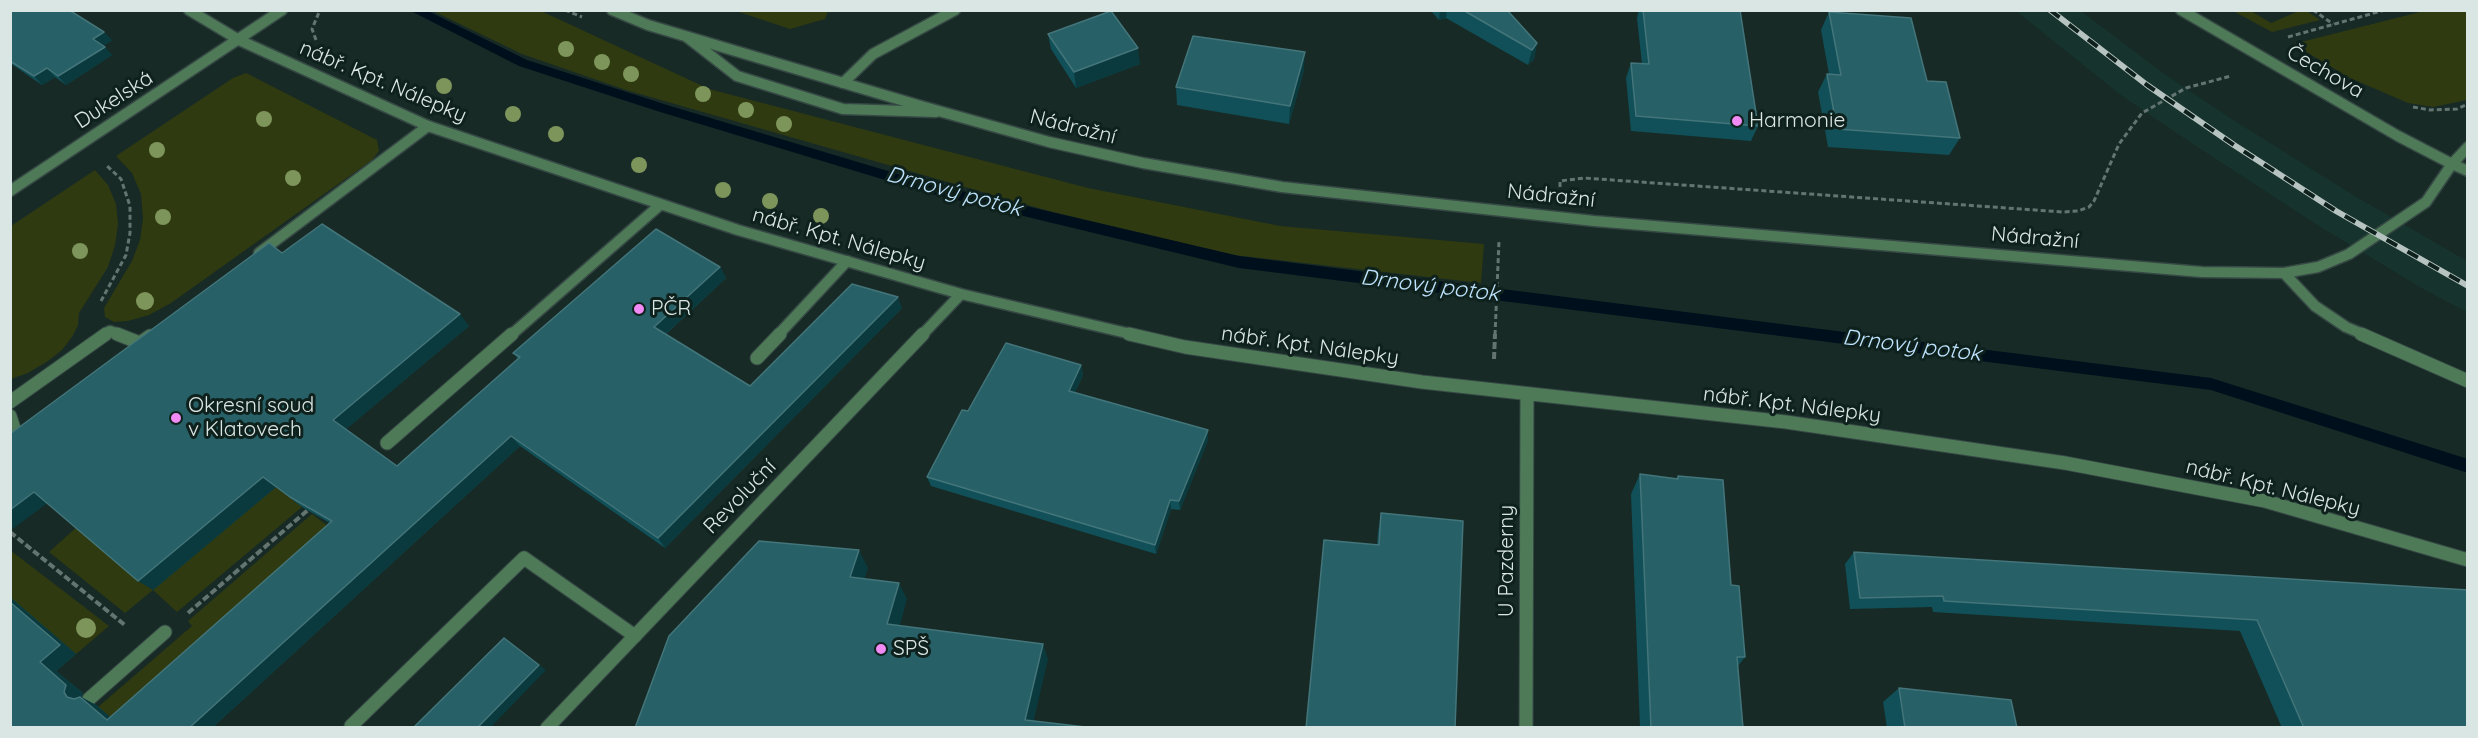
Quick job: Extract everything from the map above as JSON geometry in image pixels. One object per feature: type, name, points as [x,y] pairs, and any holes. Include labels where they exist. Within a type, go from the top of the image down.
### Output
[{"type":"street","name":"nábř. Kpt. Nálepky","points":[[189,10],[239,40],[428,126],[660,205],[961,294],[1185,347],[1422,382],[1786,422],[2065,463],[2265,501],[2468,560]]},
{"type":"street","name":"Dukelská","points":[[10,191],[282,10]]},
{"type":"street","name":"Nádražní","points":[[612,10],[686,36],[1048,142],[1143,163],[1282,187],[1594,221],[2202,272],[2284,273],[2318,267],[2349,254],[2426,202],[2452,164],[2468,147]]},
{"type":"street","points":[[843,83],[873,54],[914,30],[956,10]]},
{"type":"street","name":"Čechova","points":[[2181,10],[2398,136],[2452,164]]},
{"type":"street","points":[[686,36],[737,75],[843,109],[942,112]]},
{"type":"street","points":[[252,259],[428,126]]},
{"type":"street","points":[[2452,164],[2468,171]]},
{"type":"street","points":[[387,443],[660,205]]},
{"type":"street","points":[[757,358],[847,261]]},
{"type":"street","points":[[2284,273],[2315,306],[2346,327],[2468,381]]},
{"type":"street","name":"Revoluční","points":[[547,728],[961,294]]},
{"type":"street","points":[[10,402],[110,331],[140,343],[158,329]]},
{"type":"street","name":"U Pazderny","points":[[1526,728],[1527,394]]},
{"type":"street","points":[[10,416],[15,432],[10,436]]},
{"type":"street","points":[[351,726],[524,558],[634,636]]},
{"type":"street","points":[[89,699],[165,632]]},
{"type":"path","points":[[315,20],[320,10]]},
{"type":"path","points":[[2313,10],[2333,25]]},
{"type":"path","points":[[1560,181],[1584,178],[2078,211],[2089,207],[2094,201],[2119,144],[2142,113],[2186,88],[2233,75],[2276,40],[2385,10]]},
{"type":"path","points":[[91,344],[89,322],[126,255],[130,233],[130,206],[121,179],[101,161]]},
{"type":"path","points":[[1494,364],[1498,241]]},
{"type":"path","points":[[165,632],[308,510]]},
{"type":"path","points":[[10,532],[150,646]]},
{"type":"shaded area","points":[[2016,11],[2081,11],[2163,73],[2230,118],[2353,195],[2467,261],[2467,312],[2425,290],[2319,226],[2193,144],[2122,96]]},
{"type":"green space","points":[[2428,10],[2467,11],[2467,100],[2433,107],[2408,103],[2350,78],[2293,44]]},
{"type":"green space","points":[[433,11],[541,11],[709,89],[1088,188],[1280,226],[1484,244],[1481,283],[1234,255],[1049,211],[626,90],[522,54]]},
{"type":"green space","points":[[736,11],[828,11],[825,19],[790,29]]},
{"type":"green space","points":[[2233,11],[2251,11],[2271,23],[2299,11],[2307,11],[2320,20],[2272,32]]},
{"type":"green space","points":[[246,73],[377,140],[379,151],[372,160],[171,303],[149,315],[114,322],[105,317],[104,308],[132,261],[140,240],[143,219],[141,194],[132,173],[116,156],[233,78]]},
{"type":"green space","points":[[95,170],[108,185],[116,204],[118,224],[115,245],[108,267],[79,313],[78,325],[62,350],[28,373],[11,379],[11,226]]},
{"type":"green space","points":[[276,487],[302,507],[177,612],[153,590]]},
{"type":"green space","points":[[312,514],[340,535],[123,727],[98,707],[192,626],[188,621]]},
{"type":"green space","points":[[78,526],[153,590],[125,613],[49,552]]},
{"type":"green space","points":[[10,550],[109,626],[76,654],[46,628],[11,631]]},
{"type":"building","points":[[10,10],[69,10],[104,32],[93,39],[105,47],[58,76],[47,68],[34,76],[10,61]]},
{"type":"building","points":[[1463,10],[1507,10],[1537,43],[1532,50]]},
{"type":"building","points":[[1643,10],[1740,10],[1758,126],[1636,116],[1631,63],[1649,64]]},
{"type":"building","points":[[1111,11],[1138,48],[1074,72],[1048,34]]},
{"type":"building","points":[[1829,12],[1911,18],[1927,81],[1946,82],[1960,138],[1837,129],[1827,74],[1841,75]]},
{"type":"building","points":[[1193,36],[1305,52],[1290,106],[1176,87]]},
{"type":"building","points":[[322,224],[460,314],[333,420],[397,466],[520,357],[513,353],[656,229],[720,267],[654,327],[750,386],[852,284],[898,297],[658,538],[511,436],[189,728],[10,728],[10,602],[60,645],[40,662],[66,685],[64,692],[67,697],[74,699],[80,697],[107,720],[332,521],[290,497],[263,477],[138,581],[34,492],[10,510],[10,434],[269,243],[282,253]]},
{"type":"building","points":[[1006,343],[1081,365],[1069,391],[1208,430],[1179,501],[1170,500],[1155,545],[927,477],[962,410],[968,411]]},
{"type":"building","points":[[1640,474],[1678,479],[1678,476],[1723,480],[1731,585],[1739,586],[1745,657],[1737,657],[1743,728],[1651,728]]},
{"type":"building","points":[[1381,513],[1463,521],[1455,728],[1306,728],[1324,540],[1379,545]]},
{"type":"building","points":[[759,541],[859,550],[850,577],[899,583],[887,624],[1043,644],[1025,720],[1094,728],[635,728],[669,636]]},
{"type":"building","points":[[1854,552],[2468,590],[2468,728],[2304,728],[2257,620],[1944,601],[1943,596],[1860,598]]},
{"type":"building","points":[[504,638],[539,665],[477,728],[413,728]]},
{"type":"building","points":[[1899,688],[2011,700],[2017,728],[1905,728]]},
{"type":"waterway","name":"Drnový potok","points":[[415,10],[523,63],[662,108],[928,188],[1239,262],[2211,384],[2468,466]]},
{"type":"railway","points":[[2050,10],[2147,85],[2234,145],[2336,211],[2468,286]]},
{"type":"place","name":"Harmonie","points":[[1737,121]]},
{"type":"place","name":"PČR","points":[[639,309]]},
{"type":"place","name":"Okresní soud v Klatovech","points":[[176,418]]},
{"type":"place","name":"SPŠ","points":[[881,649]]}]
